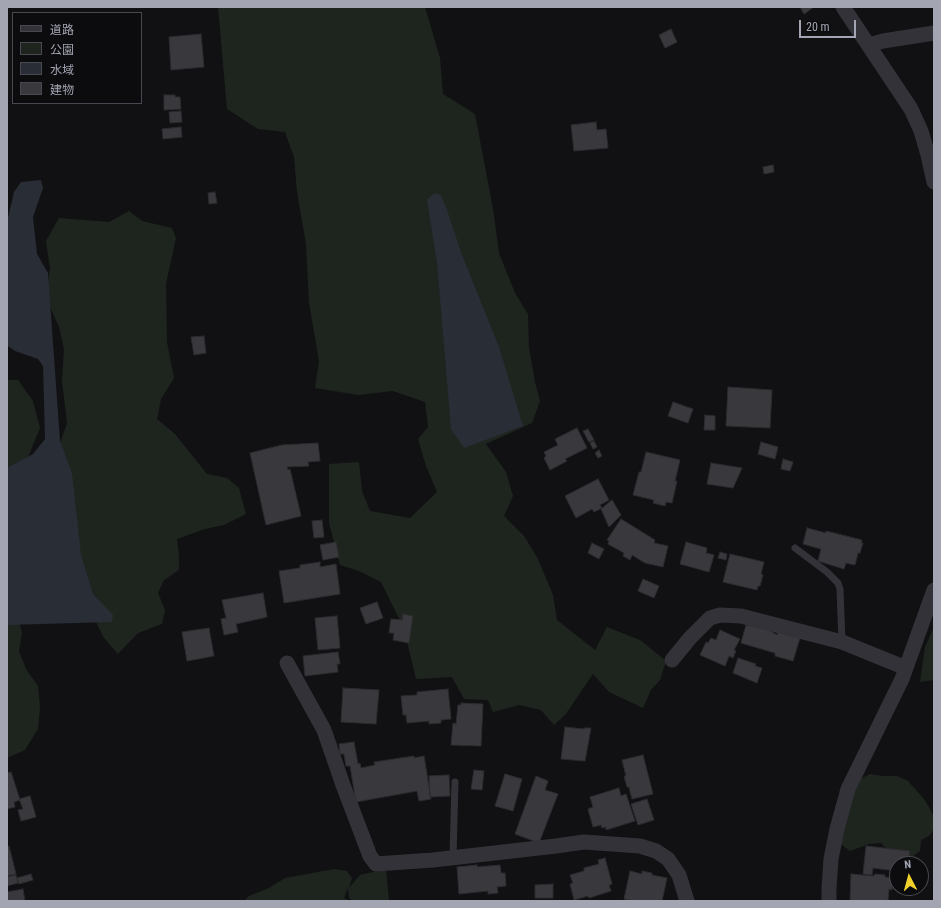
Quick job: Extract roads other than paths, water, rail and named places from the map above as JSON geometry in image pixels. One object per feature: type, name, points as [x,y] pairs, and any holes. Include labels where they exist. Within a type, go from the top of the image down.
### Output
[{"type":"street","points":[[842,7],[911,109],[921,131],[934,182]]},
{"type":"street","points":[[869,45],[883,41],[934,33]]},
{"type":"street","points":[[829,901],[828,888],[831,859],[837,829],[848,789],[902,679],[934,590]]},
{"type":"street","points":[[672,660],[690,638],[710,618],[720,615],[741,616],[842,642],[906,668]]},
{"type":"street","points":[[287,663],[324,730],[370,856],[376,864],[433,860],[584,842],[640,846],[656,851],[668,859],[679,875],[687,901]]},
{"type":"lane","points":[[795,548],[827,572],[838,583],[840,589],[842,642]]},
{"type":"lane","points":[[453,857],[455,782]]},
{"type":"water","points":[[41,180],[43,188],[33,217],[37,254],[48,273],[60,441],[72,473],[81,555],[93,594],[113,615],[112,622],[7,625],[7,468],[33,454],[45,439],[43,366],[38,359],[15,351],[8,346],[7,222],[14,192],[21,182]]},
{"type":"water","points":[[434,193],[441,195],[447,210],[462,255],[499,347],[523,426],[464,448],[451,429],[437,263],[427,200]]}]
